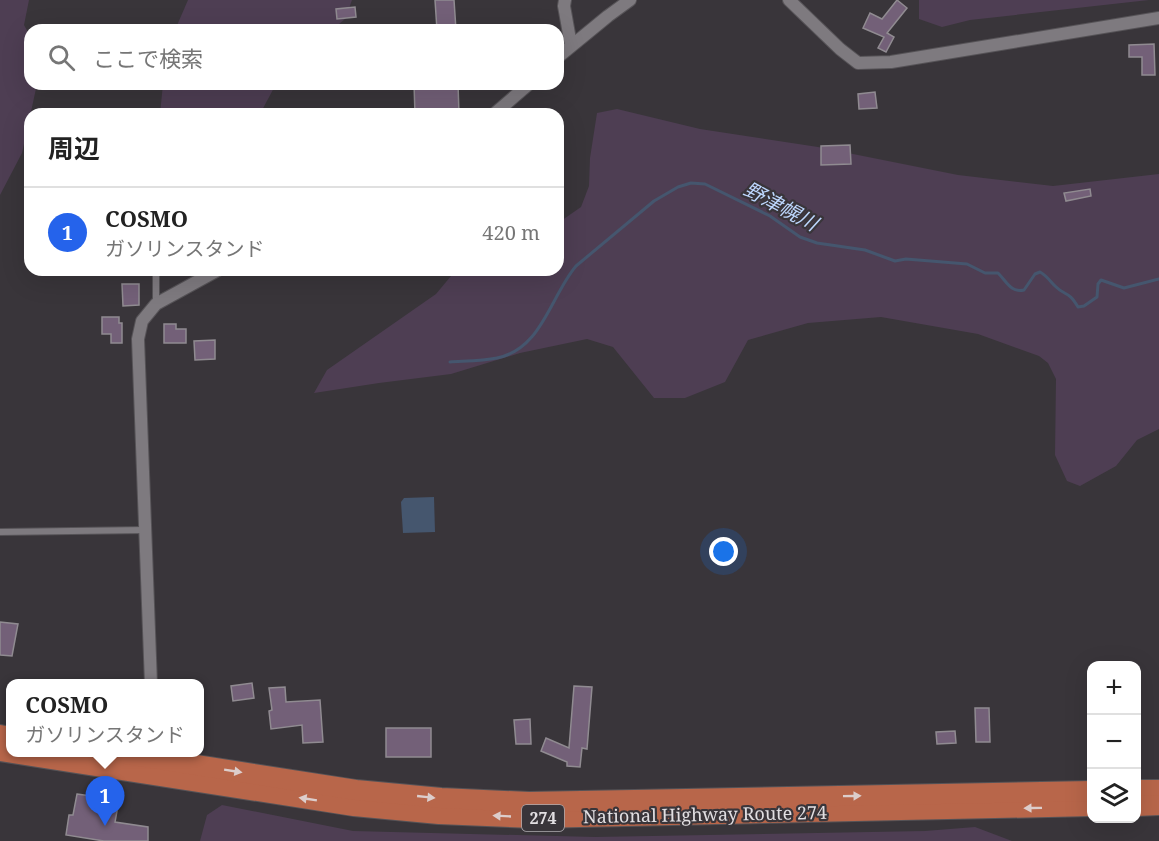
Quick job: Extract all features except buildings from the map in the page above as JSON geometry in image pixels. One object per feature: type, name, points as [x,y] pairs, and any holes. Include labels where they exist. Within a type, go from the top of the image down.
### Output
[{"type":"highway","name":"National Highway Route 274","points":[[81,757],[149,762],[356,790],[441,798],[529,802],[1087,791]]},
{"type":"highway","name":"National Highway Route 274","points":[[129,757],[354,806],[439,814],[534,818],[1087,806]]},
{"type":"highway","points":[[1141,790],[1159,790]]},
{"type":"highway","points":[[1141,806],[1159,805]]},
{"type":"street","points":[[565,0],[571,45]]},
{"type":"street","points":[[564,51],[630,0]]},
{"type":"street","points":[[789,0],[858,63],[891,62],[1159,18]]},
{"type":"street","points":[[501,108],[522,90]]},
{"type":"street","points":[[151,679],[138,339],[142,321],[156,304],[207,276]]},
{"type":"lane","points":[[156,276],[156,304]]},
{"type":"lane","points":[[0,532],[145,530]]},
{"type":"shaded area","points":[[0,0],[29,0],[24,24],[24,90],[36,90],[32,108],[24,108],[22,153],[0,195]]},
{"type":"shaded area","points":[[188,0],[352,0],[345,19],[339,24],[178,24]]},
{"type":"shaded area","points":[[919,0],[1149,0],[970,20],[942,27],[919,19]]},
{"type":"shaded area","points":[[162,90],[273,90],[263,108],[161,108]]},
{"type":"shaded area","points":[[617,109],[700,129],[818,147],[958,175],[1053,186],[1159,174],[1159,429],[1137,440],[1116,466],[1080,486],[1067,481],[1055,455],[1056,379],[1048,363],[1039,356],[978,334],[881,317],[808,323],[748,340],[725,382],[685,398],[654,398],[613,347],[587,339],[520,353],[451,374],[314,393],[327,370],[436,294],[451,276],[564,276],[564,219],[581,207],[589,186],[590,158],[597,113]]},
{"type":"shaded area","points":[[222,805],[353,831],[595,837],[925,831],[975,827],[1012,841],[200,841],[207,815]]},
{"type":"water","points":[[434,497],[435,532],[403,533],[401,502],[404,498]]},
{"type":"waterway","name":"野津幌川","points":[[450,362],[497,358],[512,353],[525,344],[544,320],[576,266],[654,201],[678,187],[691,183],[705,184],[770,216],[800,237],[817,243],[865,250],[895,261],[906,259],[967,264],[985,273],[998,273],[1016,290],[1024,290],[1035,274],[1040,272],[1069,296],[1078,307],[1084,306],[1097,297],[1098,284],[1101,280],[1124,288],[1159,279]]},
{"type":"place","name":"COSMO","points":[[105,826]]}]
